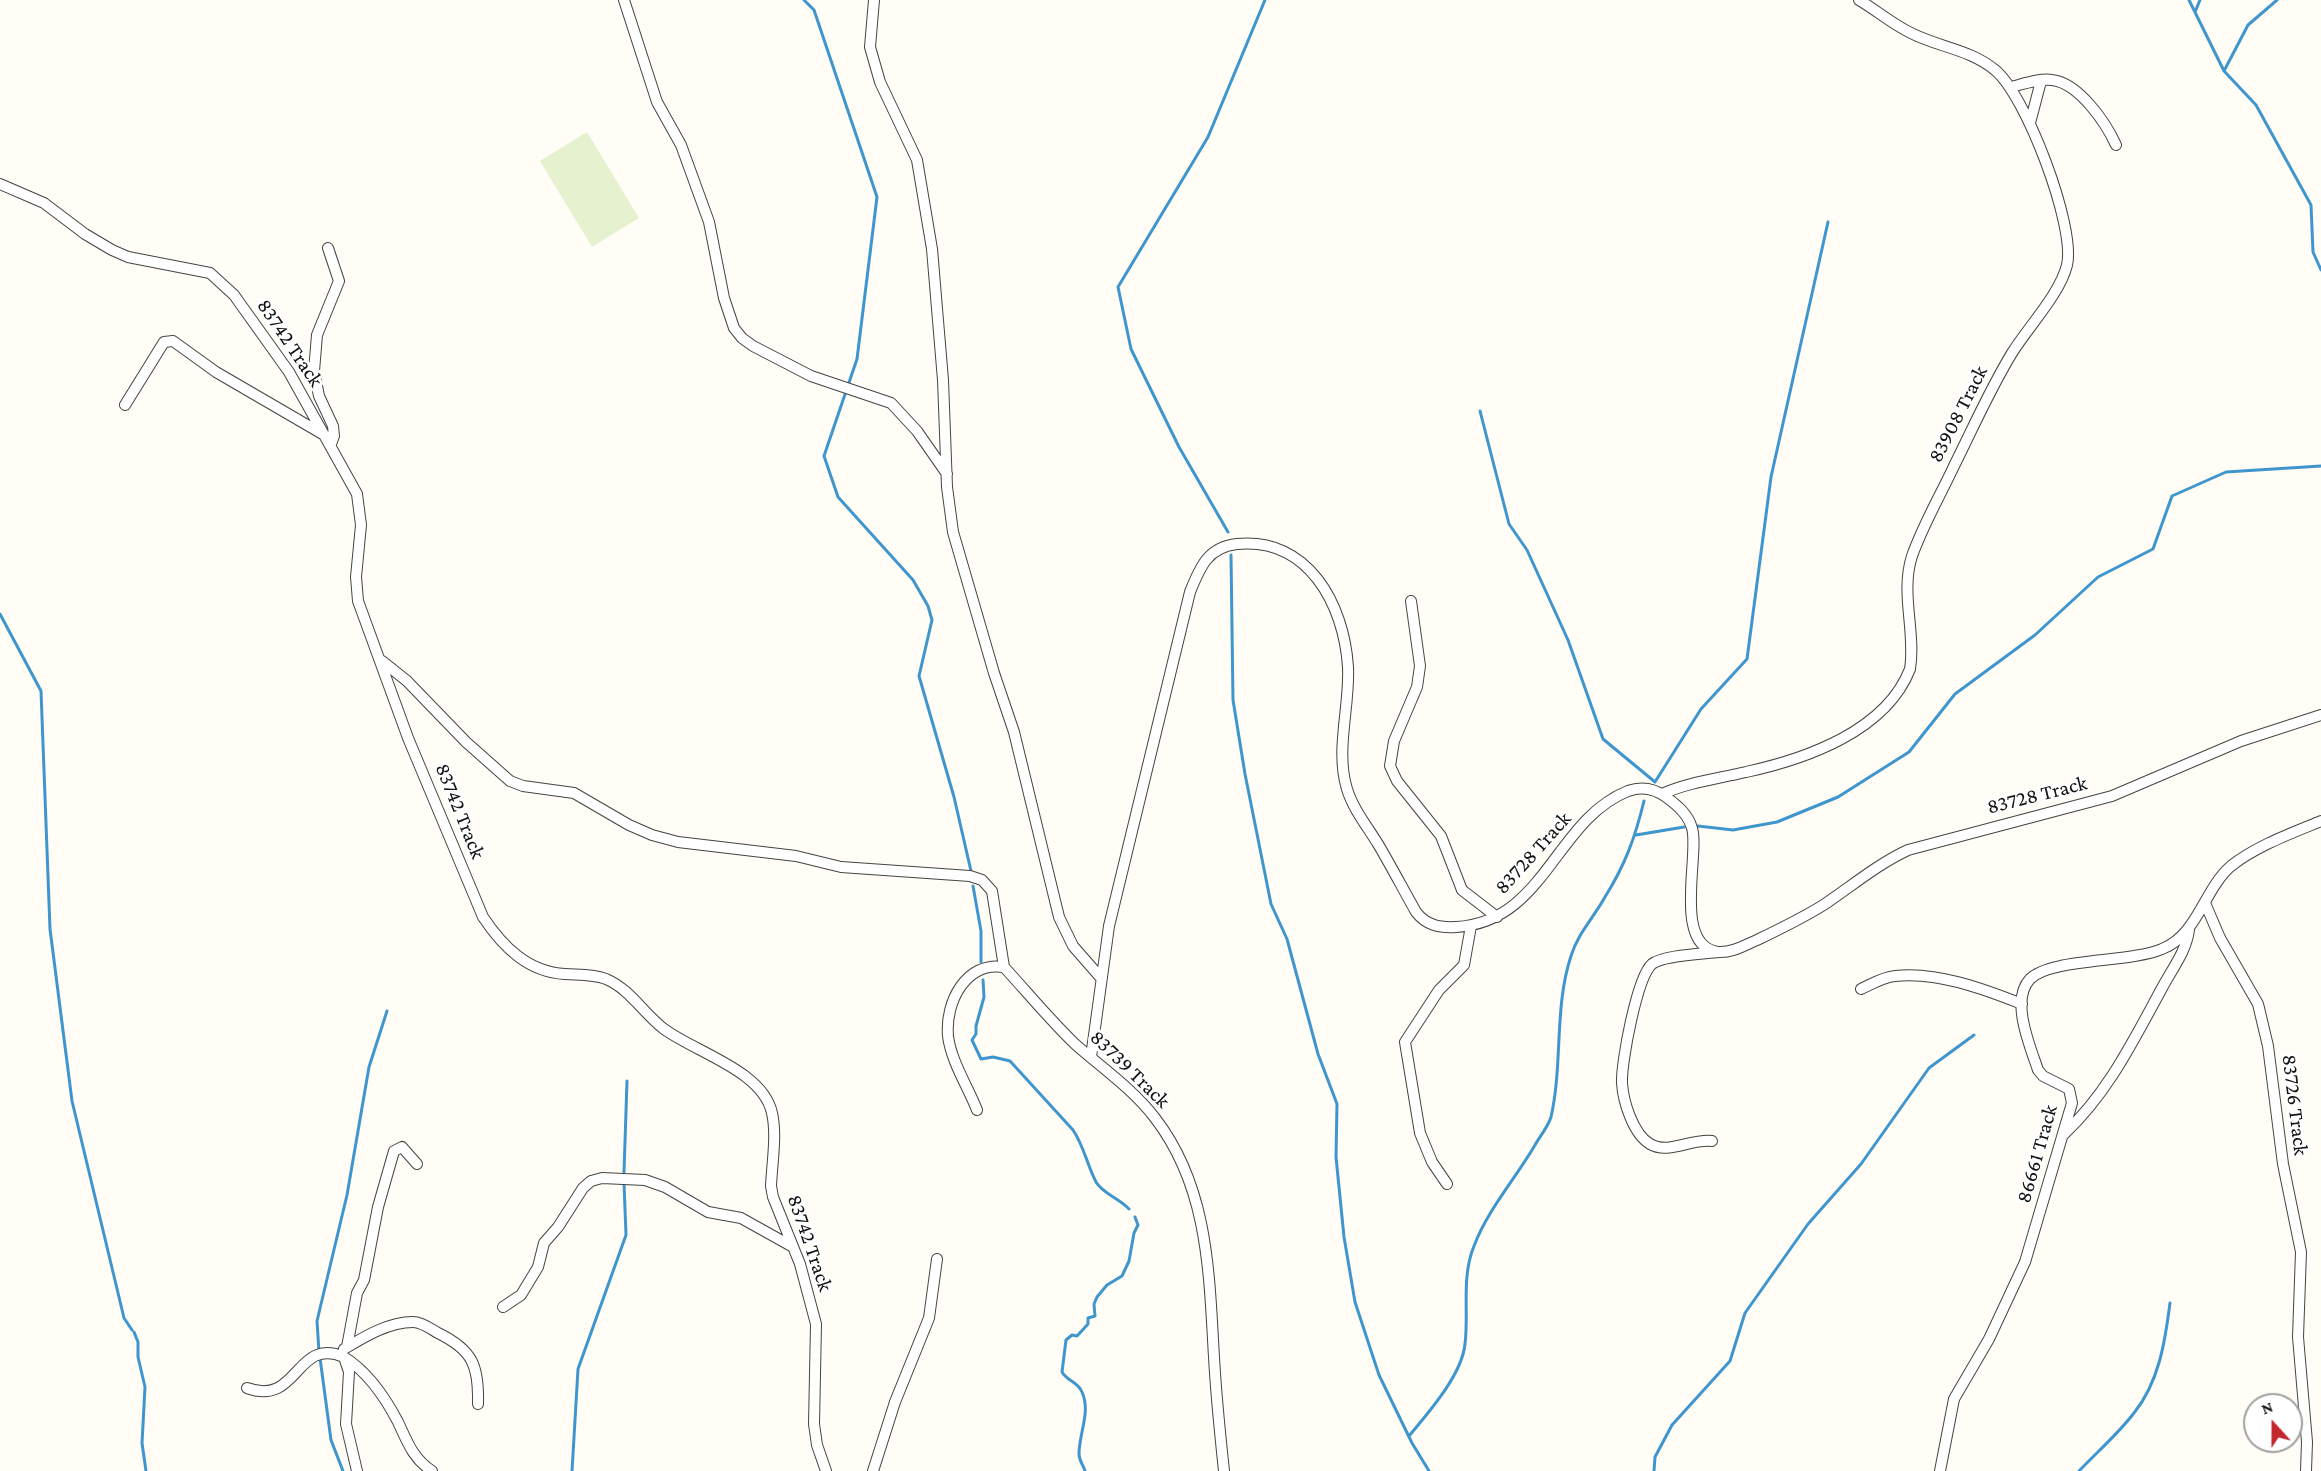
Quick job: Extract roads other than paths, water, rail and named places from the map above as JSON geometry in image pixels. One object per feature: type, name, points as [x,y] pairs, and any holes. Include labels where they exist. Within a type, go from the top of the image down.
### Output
[{"type":"street","points":[[624,0],[657,102],[681,145],[709,222],[724,298],[734,328],[753,346],[811,376],[891,403],[917,431],[947,474]]},
{"type":"street","points":[[874,0],[870,47],[880,82],[917,160],[932,249],[943,380],[947,474],[958,554],[1014,732],[1055,904],[1073,946],[1101,978]]},
{"type":"street","name":"83908 Track","points":[[1662,794],[1689,784],[1786,761],[1839,740],[1890,704],[1905,683],[1912,658],[1908,605],[1909,572],[1922,531],[2001,373],[2067,268],[2069,254],[2066,228],[2030,123],[2011,87],[1995,69],[1980,60],[1909,32],[1874,4],[1859,0]]},
{"type":"street","points":[[2011,87],[2056,80],[2075,91],[2103,119],[2116,145]]},
{"type":"street","points":[[2030,123],[2041,81]]},
{"type":"street","name":"83742 Track","points":[[0,184],[44,203],[85,234],[112,250],[128,256],[210,273],[222,283],[289,372],[329,440],[357,494],[361,509],[356,590],[408,738],[476,902],[497,938],[532,966],[546,973],[590,975],[606,979],[623,989],[663,1028],[760,1087],[772,1115],[771,1186],[793,1247],[816,1324],[814,1424],[817,1445],[826,1471]]},
{"type":"street","points":[[125,405],[164,342],[173,341],[216,372],[329,440],[334,436],[333,426],[319,396],[314,370],[317,335],[339,280],[328,248]]},
{"type":"street","name":"83728 Track","points":[[1091,1058],[1101,978],[1117,886],[1129,849],[1190,592],[1207,556],[1232,544],[1263,544],[1293,555],[1306,564],[1324,590],[1342,632],[1346,650],[1347,698],[1343,765],[1351,801],[1421,918],[1436,926],[1471,926],[1497,917],[1536,883],[1583,825],[1600,809],[1628,791],[1648,788],[1662,794]]},
{"type":"street","points":[[1411,601],[1420,666],[1418,687],[1394,741],[1390,766],[1396,781],[1422,809],[1442,836],[1462,890],[1468,897],[1497,917]]},
{"type":"street","points":[[382,660],[407,681],[457,733],[510,781],[523,786],[574,793],[629,825],[652,834],[678,842],[796,856],[841,867],[970,876],[982,880],[992,891],[1004,967],[994,965],[971,973],[963,982],[950,1009],[948,1037],[977,1110]]},
{"type":"street","name":"83728 Track","points":[[1712,1141],[1661,1148],[1648,1143],[1634,1122],[1622,1078],[1633,1013],[1644,975],[1650,966],[1667,958],[1738,948],[1798,921],[1887,860],[1908,850],[2112,796],[2241,741],[2321,715]]},
{"type":"street","points":[[1662,794],[1678,806],[1692,828],[1690,893],[1692,919],[1704,943],[1711,950],[1719,952]]},
{"type":"street","points":[[1861,989],[1893,976],[1926,977],[1973,988],[2022,1004],[2024,988],[2037,972],[2066,964],[2146,955],[2176,942],[2205,903],[2217,882],[2231,866],[2248,855],[2321,821]]},
{"type":"street","name":"83726 Track","points":[[2205,903],[2220,938],[2258,1004],[2268,1046],[2283,1164],[2301,1252],[2298,1337],[2307,1442],[2306,1471]]},
{"type":"street","points":[[1447,1184],[1432,1162],[1420,1132],[1405,1042],[1439,990],[1464,965],[1471,926]]},
{"type":"street","points":[[2063,1135],[2096,1100],[2120,1065],[2179,959],[2187,939],[2189,926]]},
{"type":"street","name":"83739 Track","points":[[1004,967],[1091,1058],[1135,1095],[1173,1144],[1200,1212],[1209,1265],[1215,1384],[1224,1471]]},
{"type":"street","name":"86661 Track","points":[[1940,1471],[1954,1399],[1989,1339],[2025,1262],[2063,1135],[2072,1095],[2065,1085],[2043,1076],[2038,1070],[2022,1004]]},
{"type":"street","points":[[357,1471],[346,1424],[349,1372],[342,1353],[357,1293],[364,1280],[378,1208],[394,1151],[402,1147],[417,1164]]},
{"type":"street","points":[[503,1307],[521,1294],[538,1267],[544,1243],[591,1180],[602,1178],[645,1180],[665,1187],[708,1212],[741,1218],[781,1243],[793,1247]]},
{"type":"street","points":[[873,1471],[895,1402],[929,1318],[936,1259]]},
{"type":"street","points":[[248,1388],[265,1392],[278,1390],[286,1385],[315,1354],[342,1353],[375,1331],[418,1322],[458,1343],[469,1355],[478,1373],[478,1404]]},
{"type":"street","points":[[342,1353],[373,1383],[393,1414],[411,1450],[432,1471]]},
{"type":"waterway","points":[[804,0],[814,10],[877,197],[857,359],[824,456],[838,497],[913,580],[928,606],[932,620],[919,676],[954,797],[971,871]]},
{"type":"waterway","points":[[1228,532],[1179,447],[1131,349],[1118,287],[1208,137],[1265,0]]},
{"type":"waterway","points":[[2189,0],[2224,71],[2256,105],[2311,205],[2313,252],[2321,270]]},
{"type":"waterway","points":[[2195,12],[2200,0]]},
{"type":"waterway","points":[[2224,71],[2248,25],[2277,0]]},
{"type":"waterway","points":[[1480,411],[1509,524],[1527,550],[1568,640],[1603,739],[1655,782],[1701,709],[1747,659],[1771,477],[1828,222]]},
{"type":"waterway","points":[[1698,826],[1733,830],[1777,822],[1838,797],[1909,752],[1955,694],[2035,635],[2098,577],[2153,549],[2172,496],[2226,472],[2321,466]]},
{"type":"waterway","points":[[1231,555],[1233,700],[1245,774],[1271,904],[1287,939],[1318,1054],[1337,1104],[1336,1157],[1344,1237],[1355,1302],[1379,1375],[1412,1443],[1429,1471]]},
{"type":"waterway","points":[[0,614],[41,691],[50,929],[72,1101],[124,1318],[132,1330]]},
{"type":"waterway","points":[[1409,1436],[1443,1393],[1463,1356],[1468,1270],[1480,1232],[1494,1206],[1550,1121],[1557,1077],[1562,995],[1571,956],[1586,925],[1601,904],[1624,862],[1644,801]]},
{"type":"waterway","points":[[1636,835],[1684,827]]},
{"type":"waterway","points":[[973,886],[981,931],[981,962]]},
{"type":"waterway","points":[[983,980],[984,997],[976,1034],[972,1040],[981,1059],[993,1057],[1010,1061],[1073,1130],[1099,1186],[1129,1209]]},
{"type":"waterway","points":[[319,1352],[317,1321],[347,1195],[369,1067],[387,1011]]},
{"type":"waterway","points":[[1654,1471],[1655,1457],[1672,1425],[1730,1361],[1745,1313],[1808,1224],[1861,1164],[1929,1068],[1974,1035]]},
{"type":"waterway","points":[[624,1172],[627,1081]]},
{"type":"waterway","points":[[572,1471],[578,1369],[626,1235],[624,1183]]},
{"type":"waterway","points":[[1085,1471],[1079,1454],[1085,1415],[1084,1400],[1080,1389],[1062,1372],[1066,1340],[1072,1335],[1077,1336],[1088,1324],[1088,1318],[1095,1316],[1094,1304],[1097,1297],[1107,1285],[1122,1276],[1129,1261],[1134,1233],[1138,1225],[1135,1217]]},
{"type":"waterway","points":[[2079,1471],[2128,1421],[2143,1401],[2160,1361],[2170,1303]]},
{"type":"waterway","points":[[134,1332],[138,1342],[138,1357],[145,1387],[142,1443],[146,1471]]},
{"type":"waterway","points":[[320,1358],[331,1440],[343,1471]]}]
